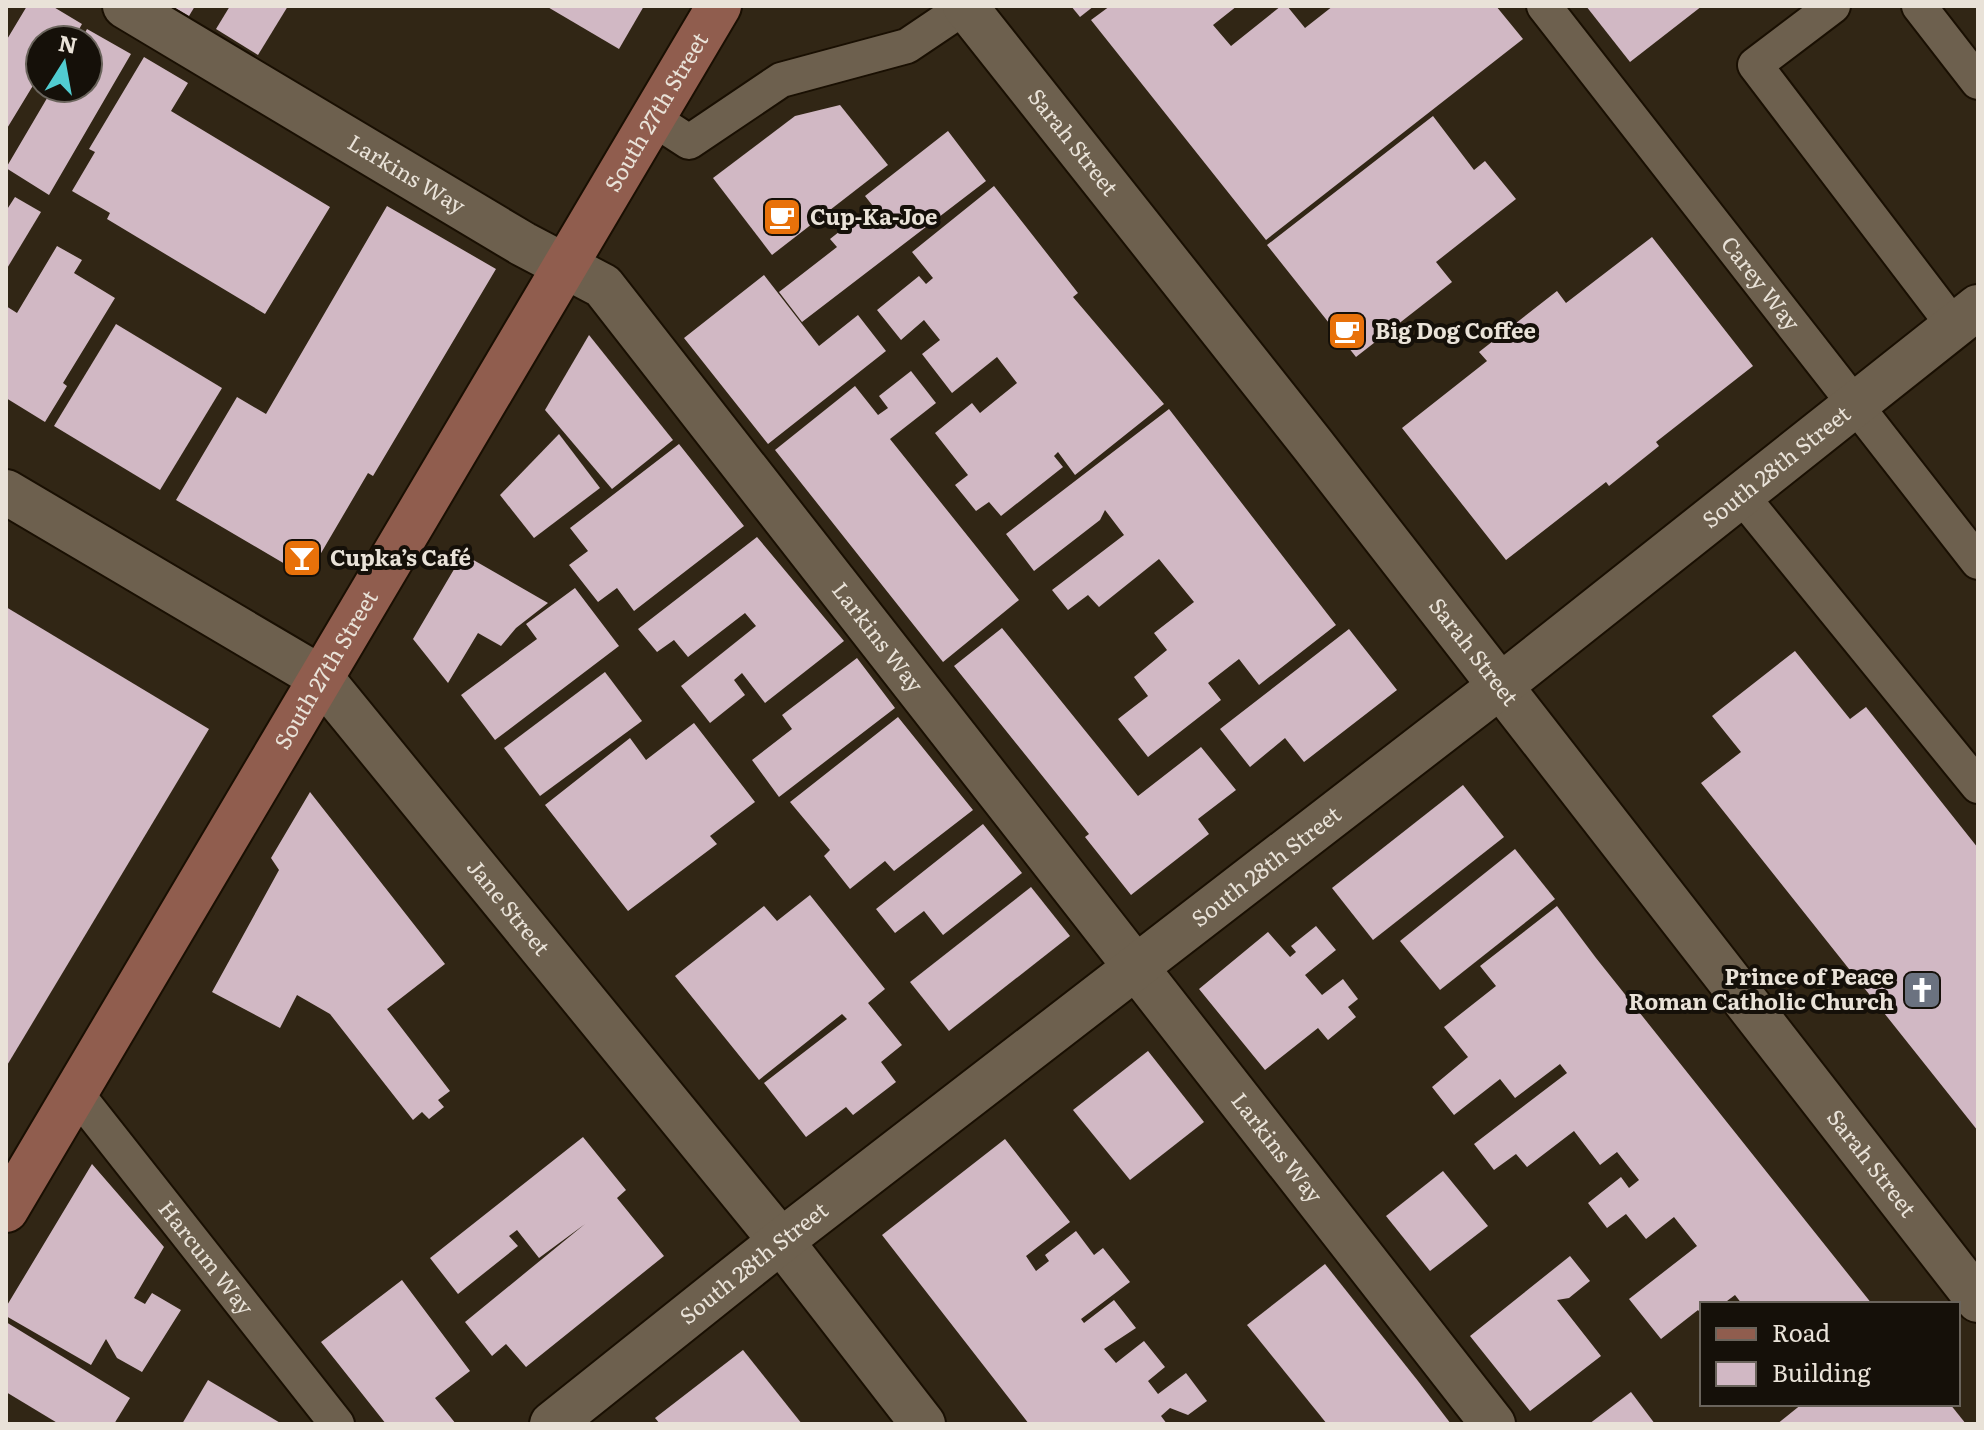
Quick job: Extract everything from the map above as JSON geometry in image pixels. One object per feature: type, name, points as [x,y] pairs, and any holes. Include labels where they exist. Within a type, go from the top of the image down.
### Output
[{"type":"street","name":"Larkins Way","points":[[125,6],[603,286],[1493,1424]]},
{"type":"street","name":"South 27th Street","points":[[6,1210],[719,6]]},
{"type":"street","name":"Sarah Street","points":[[965,6],[1312,444],[1978,1300]]},
{"type":"street","name":"South 28th Street","points":[[552,1424],[781,1241],[1137,970],[1499,687],[1966,316]]},
{"type":"street","name":"Jane Street","points":[[6,492],[321,678],[781,1241],[923,1424]]},
{"type":"lane","points":[[652,118],[689,142],[781,80],[907,46],[965,6]]},
{"type":"lane","name":"Carey Way","points":[[1544,6],[1978,562]]},
{"type":"lane","points":[[1833,6],[1755,65],[1966,316]]},
{"type":"lane","points":[[1919,6],[1978,82]]},
{"type":"lane","points":[[1740,494],[1978,786]]},
{"type":"lane","name":"Harcum Way","points":[[76,1093],[337,1424]]},
{"type":"building","points":[[27,6],[52,6],[82,24],[24,24],[24,100],[6,130],[6,41]]},
{"type":"building","points":[[172,6],[195,6],[189,16]]},
{"type":"building","points":[[230,6],[288,6],[258,55],[216,29]]},
{"type":"building","points":[[546,6],[644,6],[619,49]]},
{"type":"building","points":[[1071,6],[1094,6],[1080,17]]},
{"type":"building","points":[[1110,6],[1237,6],[1213,25],[1231,46],[1281,6],[1287,6],[1305,28],[1333,6],[1496,6],[1523,39],[1266,240],[1091,20]]},
{"type":"building","points":[[1586,6],[1702,6],[1630,62]]},
{"type":"building","points":[[104,39],[131,54],[104,100]]},
{"type":"building","points":[[144,57],[188,83],[171,111],[330,207],[265,314],[107,219],[110,213],[72,191],[95,152],[89,149]]},
{"type":"building","points":[[44,104],[102,104],[49,195],[6,168]]},
{"type":"building","name":"Cup-Ka-Joe","points":[[840,105],[888,165],[772,255],[713,178],[795,116]]},
{"type":"building","points":[[1433,116],[1474,170],[1485,161],[1516,199],[1436,262],[1452,282],[1356,357],[1267,245]]},
{"type":"building","points":[[948,131],[986,181],[802,322],[779,292],[837,247],[830,239],[864,212],[872,223],[880,215],[865,196]]},
{"type":"building","points":[[994,186],[1078,293],[1073,297],[1164,404],[1075,475],[1058,452],[1054,456],[1063,467],[1001,516],[989,502],[976,511],[955,485],[968,475],[935,433],[972,403],[980,413],[1017,383],[997,357],[952,393],[922,354],[940,340],[924,320],[901,340],[877,310],[919,276],[926,284],[933,278],[912,252]]},
{"type":"building","points":[[15,197],[41,212],[6,270],[6,211]]},
{"type":"building","points":[[387,206],[496,269],[373,476],[368,473],[307,577],[176,500],[237,397],[266,414]]},
{"type":"building","points":[[1652,237],[1753,366],[1656,442],[1659,446],[1609,486],[1606,482],[1506,560],[1402,428],[1487,361],[1479,352],[1557,291],[1566,303]]},
{"type":"building","points":[[57,246],[82,260],[74,273],[115,298],[63,383],[67,386],[45,422],[6,398],[6,306],[17,313]]},
{"type":"building","points":[[764,275],[819,346],[858,315],[886,351],[768,444],[684,338]]},
{"type":"building","points":[[116,324],[222,388],[160,490],[54,426]]},
{"type":"building","points":[[589,335],[673,440],[612,489],[545,410]]},
{"type":"building","points":[[911,371],[936,403],[890,439],[1019,600],[943,662],[775,450],[855,386],[878,415],[888,408],[879,396]]},
{"type":"building","points":[[1169,409],[1336,625],[1259,685],[1239,659],[1208,683],[1221,700],[1148,757],[1118,719],[1148,696],[1134,677],[1167,650],[1154,633],[1194,602],[1159,559],[1099,607],[1088,595],[1068,610],[1052,590],[1124,535],[1105,510],[1100,520],[1034,571],[1006,534]]},
{"type":"building","points":[[559,434],[600,488],[534,538],[500,495]]},
{"type":"building","points":[[679,444],[744,526],[634,611],[617,588],[598,602],[569,565],[588,551],[570,528]]},
{"type":"building","points":[[757,537],[844,641],[765,703],[742,673],[734,680],[745,695],[710,723],[681,686],[756,626],[745,613],[688,657],[674,640],[657,652],[638,629]]},
{"type":"building","points":[[463,554],[548,603],[516,628],[501,646],[478,633],[448,683],[413,639]]},
{"type":"building","points":[[575,588],[619,646],[495,740],[461,695],[537,639],[526,624]]},
{"type":"building","points":[[6,607],[209,729],[6,1067]]},
{"type":"building","points":[[1002,628],[1138,796],[1201,747],[1236,790],[1198,819],[1209,834],[1131,895],[1085,837],[1089,834],[954,666]]},
{"type":"building","points":[[1349,629],[1397,690],[1304,762],[1285,738],[1250,767],[1220,729]]},
{"type":"building","name":"Prince of Peace Roman Catholic Church","points":[[1795,651],[1850,719],[1866,707],[1978,848],[1978,1131],[1701,783],[1741,752],[1712,716]]},
{"type":"building","points":[[857,658],[895,708],[779,797],[752,760],[792,729],[782,715]]},
{"type":"building","points":[[605,672],[642,721],[540,796],[504,748]]},
{"type":"building","points":[[898,717],[973,810],[894,871],[885,861],[850,889],[824,856],[830,850],[790,802]]},
{"type":"building","points":[[694,723],[755,802],[710,836],[717,844],[628,911],[545,805],[630,738],[646,760]]},
{"type":"building","points":[[1463,785],[1504,837],[1373,940],[1332,888]]},
{"type":"building","points":[[310,792],[445,964],[387,1009],[450,1091],[438,1100],[444,1107],[429,1119],[422,1112],[413,1120],[330,1014],[297,995],[280,1028],[212,992],[279,870],[271,858]]},
{"type":"building","points":[[983,824],[1022,873],[943,935],[924,911],[895,933],[876,909]]},
{"type":"building","points":[[1515,849],[1555,899],[1440,990],[1400,941]]},
{"type":"building","points":[[1031,887],[1070,936],[949,1031],[910,982]]},
{"type":"building","points":[[810,895],[885,989],[868,1003],[902,1045],[881,1062],[896,1082],[853,1115],[846,1107],[806,1137],[764,1083],[847,1019],[842,1014],[759,1080],[675,976],[764,906],[777,921]]},
{"type":"building","points":[[1557,906],[1870,1302],[1740,1302],[1735,1295],[1726,1302],[1700,1302],[1700,1312],[1698,1310],[1661,1339],[1629,1299],[1697,1246],[1674,1217],[1646,1239],[1626,1214],[1607,1228],[1588,1203],[1621,1177],[1629,1188],[1639,1180],[1617,1152],[1600,1165],[1574,1131],[1527,1167],[1516,1154],[1494,1170],[1474,1144],[1567,1073],[1560,1064],[1515,1098],[1500,1079],[1454,1115],[1432,1087],[1468,1057],[1444,1027],[1496,986],[1480,966]]},
{"type":"building","points":[[1316,926],[1336,950],[1305,975],[1322,995],[1343,979],[1358,999],[1348,1007],[1356,1017],[1328,1040],[1318,1028],[1265,1070],[1199,989],[1268,932],[1290,957],[1296,952],[1291,946]]},
{"type":"building","points":[[1148,1051],[1204,1122],[1130,1180],[1073,1110]]},
{"type":"building","points":[[583,1137],[626,1190],[617,1198],[664,1256],[526,1367],[506,1344],[492,1356],[465,1322],[585,1224],[539,1258],[517,1230],[509,1236],[518,1246],[458,1294],[430,1258]]},
{"type":"building","points":[[1005,1139],[1070,1222],[1026,1256],[1036,1271],[1049,1261],[1045,1255],[1076,1231],[1094,1255],[1103,1248],[1130,1282],[1081,1319],[1084,1323],[1114,1300],[1136,1328],[1104,1349],[1116,1363],[1144,1341],[1165,1367],[1148,1381],[1158,1394],[1186,1373],[1207,1401],[1188,1415],[1170,1408],[1161,1416],[1167,1424],[1029,1424],[882,1235]]},
{"type":"building","points":[[92,1164],[164,1247],[134,1298],[145,1304],[152,1293],[181,1310],[142,1372],[117,1358],[106,1339],[91,1365],[6,1316],[6,1307]]},
{"type":"building","points":[[1443,1171],[1488,1226],[1430,1271],[1386,1216]]},
{"type":"building","points":[[1570,1256],[1590,1281],[1569,1298],[1557,1300],[1601,1356],[1530,1411],[1470,1336]]},
{"type":"building","points":[[1325,1264],[1451,1424],[1327,1424],[1247,1325]]},
{"type":"building","points":[[402,1280],[470,1371],[435,1398],[456,1424],[386,1424],[321,1342]]},
{"type":"building","points":[[6,1322],[130,1398],[114,1424],[59,1424],[6,1392]]},
{"type":"building","points":[[743,1350],[802,1424],[660,1424],[655,1418]]},
{"type":"building","points":[[208,1380],[282,1424],[182,1424]]},
{"type":"building","points":[[1631,1392],[1655,1424],[1589,1424]]},
{"type":"building","points":[[1800,1406],[1952,1406],[1966,1424],[1777,1424]]},
{"type":"place","name":"Cup-Ka-Joe","points":[[782,217]]},
{"type":"place","name":"Big Dog Coffee","points":[[1347,331]]},
{"type":"place","name":"Cupka’s Café","points":[[302,558]]},
{"type":"place","name":"Prince of Peace Roman Catholic Church","points":[[1922,990]]}]
